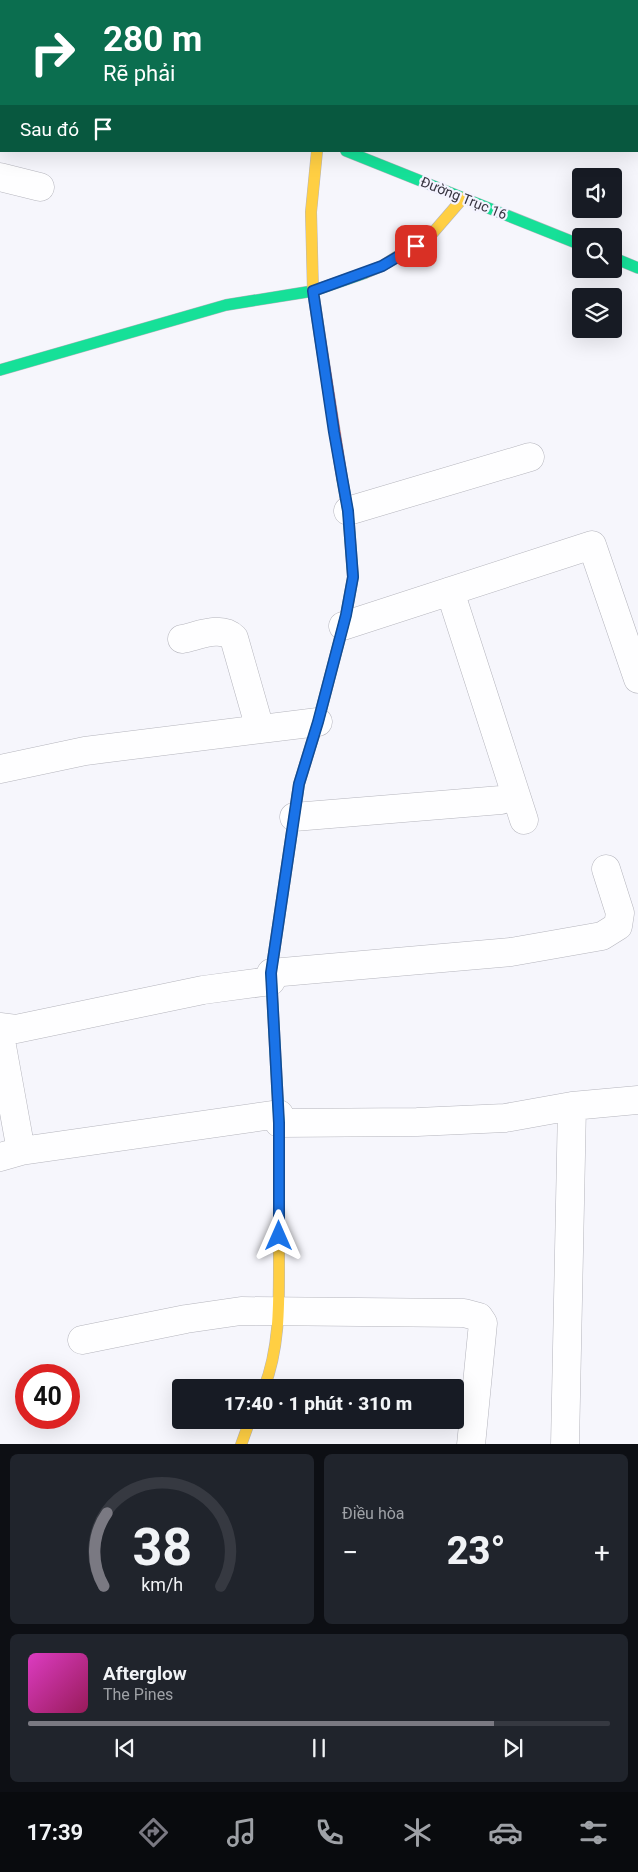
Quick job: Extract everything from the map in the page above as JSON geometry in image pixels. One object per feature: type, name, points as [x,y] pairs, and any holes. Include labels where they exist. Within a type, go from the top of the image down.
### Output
[{"type":"street","points":[[267,1379],[275,1346],[279,1310],[279,1119],[271,977],[299,784],[318,722],[343,626],[353,577],[348,511],[313,291],[311,212],[317,152]]},
{"type":"street","name":"Đường Trục 16","points":[[348,152],[572,241]]},
{"type":"street","points":[[0,177],[40,188]]},
{"type":"street","points":[[0,370],[226,305],[313,291],[382,266],[431,235],[445,221],[462,198]]},
{"type":"street","points":[[622,261],[638,268]]},
{"type":"street","points":[[348,511],[530,457]]},
{"type":"street","points":[[343,626],[592,545],[638,679]]},
{"type":"street","points":[[450,591],[524,820]]},
{"type":"street","points":[[182,639],[220,631],[228,632],[234,638],[260,729]]},
{"type":"street","points":[[0,769],[85,751],[318,722]]},
{"type":"street","points":[[294,817],[501,800]]},
{"type":"street","points":[[0,1027],[16,1029],[271,977],[512,952],[602,936],[618,926],[620,913],[606,869]]},
{"type":"street","points":[[0,1035],[11,1154],[279,1119],[417,1122],[506,1118],[572,1106],[638,1100]]},
{"type":"street","points":[[565,1444],[572,1106]]},
{"type":"street","points":[[82,1340],[241,1311],[464,1313],[479,1317],[484,1323],[471,1444]]},
{"type":"street","points":[[241,1444],[247,1429]]},
{"type":"traffic: fast","points":[[348,152],[572,241]]},
{"type":"traffic: fast","points":[[622,261],[638,268]]},
{"type":"traffic: fast","points":[[0,370],[226,305],[313,291],[365,273]]},
{"type":"traffic: fast","points":[[279,1162],[279,1123],[271,973],[299,784],[318,722],[346,615],[353,577],[348,511],[342,478]]},
{"type":"traffic: slow","points":[[317,152],[311,212],[313,291],[320,337]]},
{"type":"traffic: slow","points":[[365,273],[382,266],[431,235],[463,198]]},
{"type":"traffic: slow","points":[[267,1379],[273,1357],[278,1324],[279,1162]]},
{"type":"traffic: slow","points":[[241,1444],[247,1429]]},
{"type":"traffic: jam","points":[[320,337],[342,478]]},
{"type":"route","points":[[279,1236],[279,1123],[271,973],[299,784],[318,722],[346,615],[353,577],[348,511],[313,291],[382,266],[416,246]]}]
